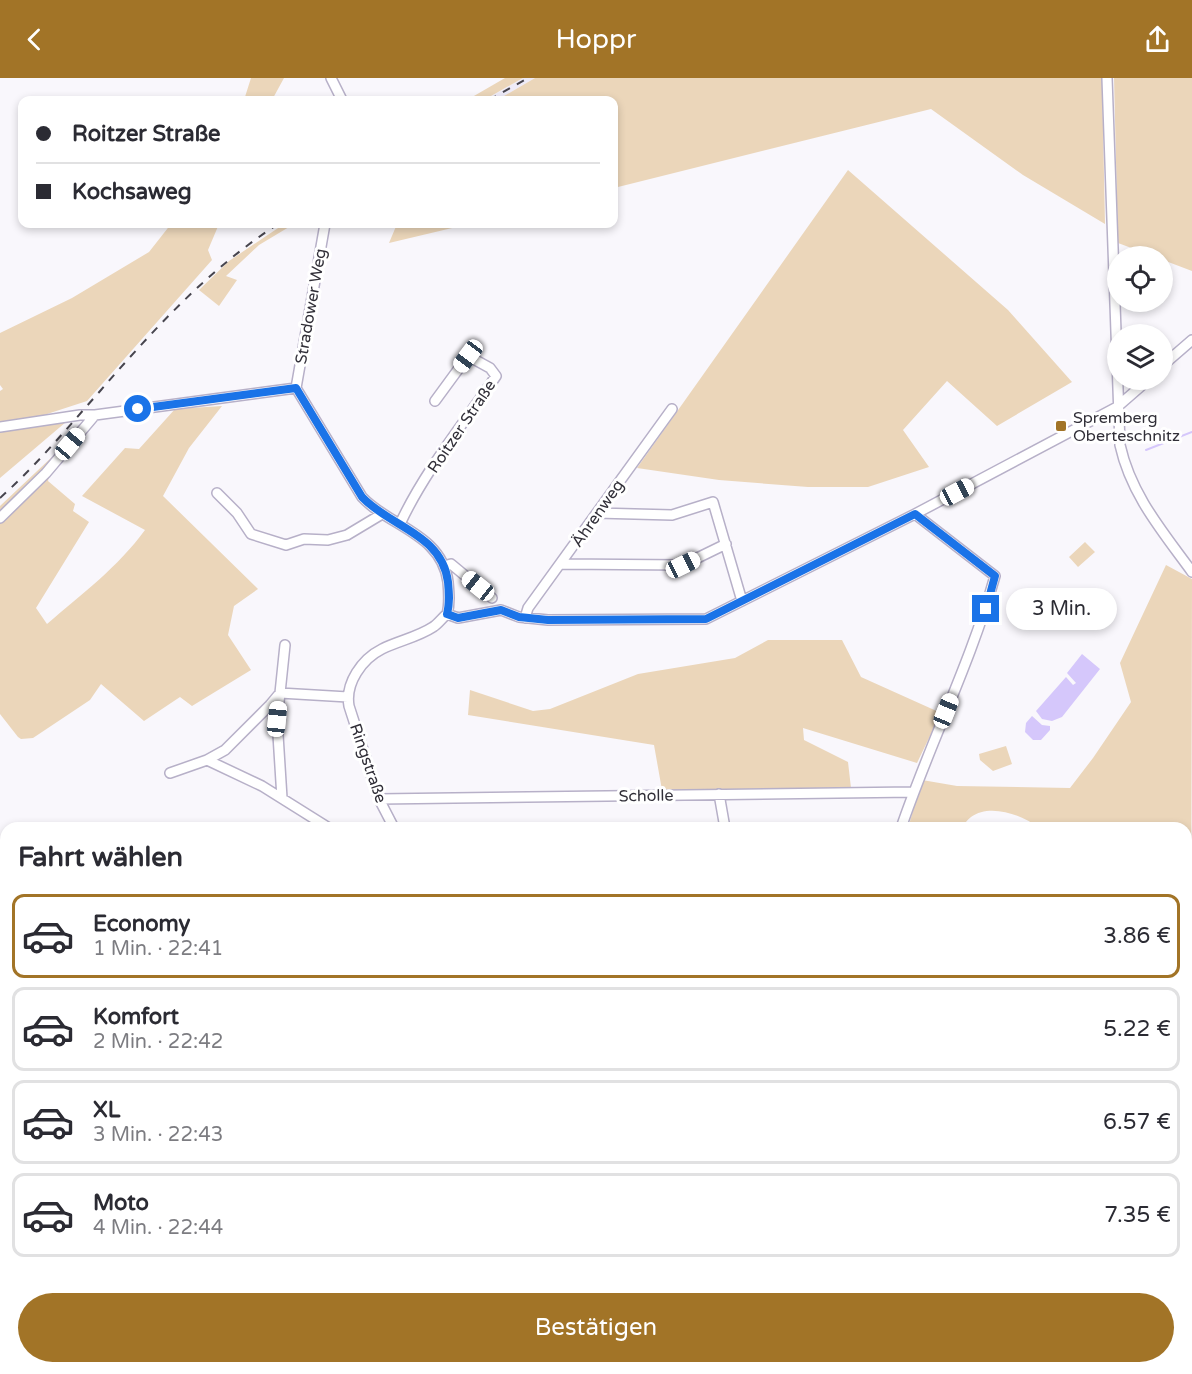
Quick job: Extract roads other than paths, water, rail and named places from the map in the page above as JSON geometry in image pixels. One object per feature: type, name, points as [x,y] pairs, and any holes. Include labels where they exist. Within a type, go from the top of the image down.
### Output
[{"type":"street","points":[[331,78],[340,96]]},
{"type":"street","points":[[1107,78],[1120,446],[1133,486],[1150,515],[1192,572]]},
{"type":"street","name":"Stradower Weg","points":[[296,388],[324,228]]},
{"type":"street","points":[[1173,356],[1192,340]]},
{"type":"street","name":"Roitzer Straße","points":[[400,524],[415,496],[496,376],[490,368],[468,356],[435,401]]},
{"type":"street","points":[[0,427],[296,388],[362,497],[372,508],[430,545],[444,566],[450,599],[447,614],[433,627],[379,650],[358,670],[352,681],[348,697],[280,693],[225,750],[207,760],[170,774]]},
{"type":"street","points":[[447,614],[458,618],[501,610],[525,618],[548,620],[706,619],[915,514],[1118,406],[1136,390]]},
{"type":"street","name":"Ährenweg","points":[[525,618],[528,609],[672,409]]},
{"type":"street","points":[[0,518],[46,473],[95,415]]},
{"type":"street","points":[[217,493],[237,513],[251,534],[285,545],[304,539],[328,540],[347,535],[382,514]]},
{"type":"street","points":[[597,513],[672,515],[713,502],[741,601]]},
{"type":"street","points":[[903,822],[986,609],[995,576],[915,514]]},
{"type":"street","points":[[561,564],[683,565],[726,544]]},
{"type":"street","points":[[444,566],[451,564],[492,598]]},
{"type":"street","points":[[282,798],[277,719],[285,645]]},
{"type":"street","name":"Ringstraße","points":[[348,697],[379,799],[391,822]]},
{"type":"street","points":[[207,760],[282,798],[319,822]]},
{"type":"street","name":"Scholle","points":[[379,799],[914,792]]},
{"type":"street","points":[[719,794],[724,822]]},
{"type":"waterway","points":[[1146,450],[1192,432]]},
{"type":"railway","points":[[496,96],[528,78]]},
{"type":"railway","points":[[0,498],[40,459],[141,345],[184,301],[229,260],[272,228]]},
{"type":"place","name":"Spremberg Oberteschnitz","points":[[1061,426]]}]
